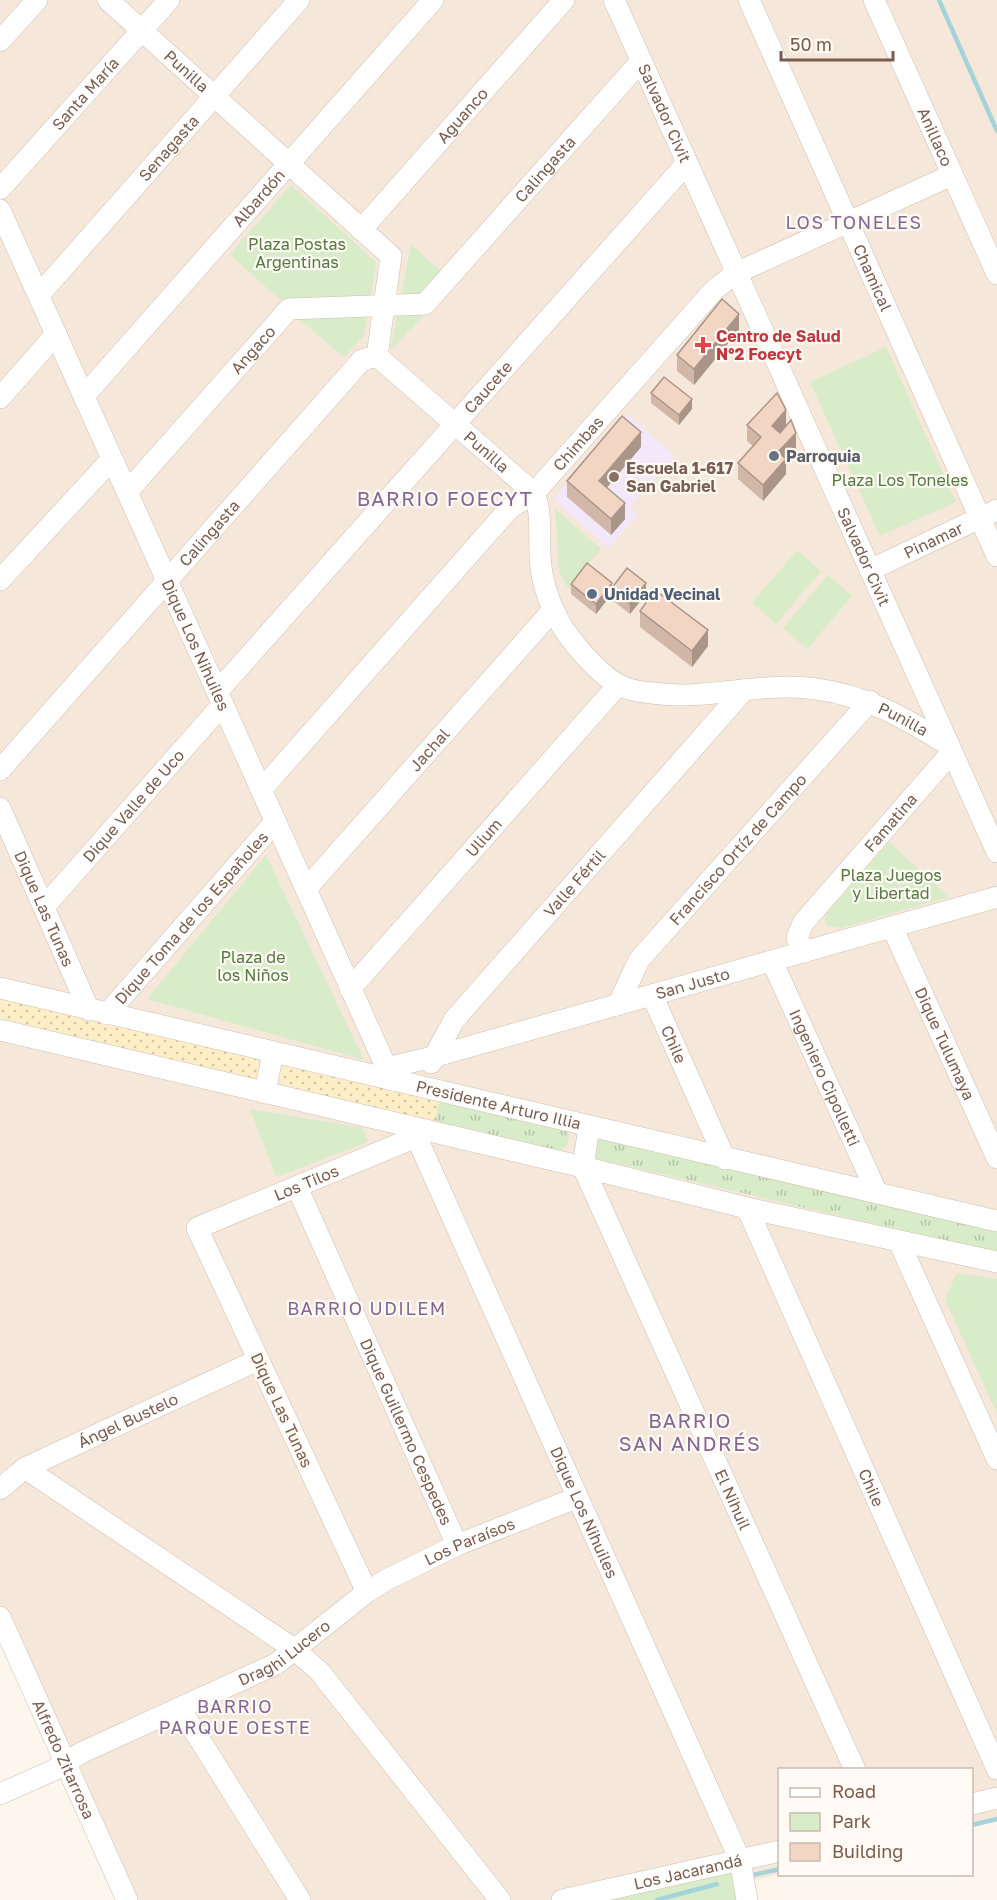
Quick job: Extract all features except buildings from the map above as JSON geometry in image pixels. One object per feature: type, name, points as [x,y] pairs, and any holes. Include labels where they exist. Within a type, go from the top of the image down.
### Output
[{"type":"street","points":[[0,41],[37,0]]},
{"type":"street","name":"Punilla","points":[[108,0],[391,256],[376,356],[534,493],[539,518],[540,559],[544,583],[553,610],[580,650],[596,668],[618,685],[636,691],[673,695],[782,687],[813,688],[846,694],[870,701],[903,717],[950,748]]},
{"type":"street","name":"Santa María","points":[[0,189],[169,0]]},
{"type":"street","name":"Senagasta","points":[[39,295],[299,0]]},
{"type":"street","name":"Albardón","points":[[84,396],[433,0]]},
{"type":"street","name":"Aguanco","points":[[361,230],[564,0]]},
{"type":"street","name":"Salvador Civit","points":[[614,0],[997,852]]},
{"type":"street","name":"Chamical","points":[[749,0],[849,222],[989,514],[997,556]]},
{"type":"street","name":"Anillaco","points":[[874,0],[952,175],[991,242],[997,274]]},
{"type":"street","name":"Calingasta","points":[[425,304],[641,61]]},
{"type":"street","name":"Caucete","points":[[220,698],[454,424],[687,163]]},
{"type":"street","name":"Chimbas","points":[[261,790],[510,508],[534,493],[715,289],[736,273],[952,175]]},
{"type":"street","name":"Dique Los Nihuiles","points":[[1,215],[389,1074]]},
{"type":"street","name":"Angaco","points":[[127,492],[289,309],[425,304]]},
{"type":"street","points":[[0,398],[56,334]]},
{"type":"street","name":"Calingasta","points":[[0,770],[362,360],[376,356]]},
{"type":"street","points":[[0,580],[112,459]]},
{"type":"street","name":"Pinamar","points":[[870,570],[989,514]]},
{"type":"street","name":"Jachal","points":[[306,889],[553,610]]},
{"type":"street","name":"Ulium","points":[[350,989],[618,685]]},
{"type":"street","name":"Valle Fértil","points":[[424,1088],[433,1057],[454,1020],[744,690]]},
{"type":"street","name":"Dique Valle de Uco","points":[[44,907],[220,698]]},
{"type":"street","name":"Francisco Ortíz de Campo","points":[[618,1005],[639,960],[870,701]]},
{"type":"street","name":"Famatina","points":[[804,952],[797,938],[803,923],[950,748]]},
{"type":"street","name":"Dique Las Tunas","points":[[0,808],[44,907],[98,1012]]},
{"type":"street","name":"Dique Toma de los Españoles","points":[[98,1012],[275,822]]},
{"type":"street","name":"San Justo","points":[[389,1074],[433,1057],[997,897]]},
{"type":"street","name":"Dique Tulumaya","points":[[892,927],[997,1158]]},
{"type":"street","name":"Ingeniero Cipolletti","points":[[772,961],[877,1193]]},
{"type":"street","name":"Presidente Arturo Illia","points":[[0,988],[273,1052],[389,1074],[424,1088],[997,1221]]},
{"type":"street","name":"Chile","points":[[652,995],[725,1159]]},
{"type":"street","points":[[0,1030],[265,1093],[414,1132],[584,1167],[747,1208],[997,1262]]},
{"type":"street","points":[[265,1093],[273,1052]]},
{"type":"street","points":[[584,1167],[589,1127]]},
{"type":"street","name":"Dique Los Nihuiles","points":[[414,1132],[740,1860],[747,1900]]},
{"type":"street","name":"Los Tilos","points":[[197,1228],[297,1187],[414,1132]]},
{"type":"street","name":"El Nihuil","points":[[584,1167],[854,1768]]},
{"type":"street","name":"Dique Guillermo Cespedes","points":[[297,1187],[457,1545]]},
{"type":"street","name":"Chile","points":[[747,1208],[997,1769]]},
{"type":"street","name":"Dique Las Tunas","points":[[197,1228],[367,1592]]},
{"type":"street","points":[[899,1242],[997,1459]]},
{"type":"street","name":"Ángel Bustelo","points":[[0,1489],[25,1468],[258,1360]]},
{"type":"street","points":[[25,1468],[294,1649],[320,1672],[500,1900]]},
{"type":"street","name":"Los Paraísos","points":[[367,1592],[388,1579],[457,1545],[576,1498]]},
{"type":"street","name":"Draghi Lucero","points":[[0,1794],[52,1771],[84,1752],[276,1664],[367,1592]]},
{"type":"street","name":"Alfredo Zitarrosa","points":[[0,1617],[128,1900]]},
{"type":"street","points":[[180,1708],[300,1900]]},
{"type":"street","points":[[973,1804],[997,1798]]},
{"type":"street","name":"Los Jacarandá","points":[[562,1900],[778,1851]]},
{"type":"shaded area","points":[[0,0],[997,0],[997,1821],[973,1827],[973,1768],[778,1768],[778,1874],[676,1900],[127,1900],[0,1617]]},
{"type":"shaded area","name":"Escuela 1-617 San Gabriel","points":[[627,414],[675,456],[630,507],[638,515],[609,548],[553,499]]},
{"type":"green space","name":"Plaza Postas Argentinas","points":[[291,185],[376,262],[371,296],[280,300],[230,254]]},
{"type":"green space","points":[[411,245],[441,271],[419,294],[401,295]]},
{"type":"green space","name":"Plaza Postas Argentinas","points":[[362,315],[367,319],[364,336],[344,357],[298,318]]},
{"type":"green space","points":[[425,315],[390,351],[397,316]]},
{"type":"green space","name":"Plaza Los Toneles","points":[[886,347],[956,502],[880,536],[810,382]]},
{"type":"green space","points":[[555,509],[601,549],[569,589],[559,573]]},
{"type":"green space","points":[[797,550],[821,571],[776,624],[752,603]]},
{"type":"green space","points":[[828,575],[852,596],[807,649],[783,628]]},
{"type":"green space","name":"Plaza Juegos y Libertad","points":[[889,842],[949,897],[841,928],[827,925],[825,921],[827,913]]},
{"type":"green space","name":"Plaza de los Niños","points":[[266,855],[364,1060],[147,999]]},
{"type":"green space","points":[[440,1098],[567,1130],[569,1137],[567,1145],[557,1150],[435,1122]]},
{"type":"green space","points":[[250,1109],[363,1128],[368,1142],[276,1177]]},
{"type":"green space","points":[[601,1139],[997,1231],[997,1253],[594,1158],[597,1140]]},
{"type":"green space","points":[[957,1273],[997,1279],[997,1414],[945,1299]]},
{"type":"green space","points":[[730,1872],[734,1874],[737,1900],[599,1900]]},
{"type":"sand","points":[[0,996],[253,1056],[257,1060],[259,1071],[254,1080],[0,1024]]},
{"type":"sand","points":[[287,1065],[440,1098],[435,1122],[284,1087],[279,1075],[283,1067]]},
{"type":"waterway","points":[[939,0],[997,131]]},
{"type":"waterway","points":[[973,1825],[997,1819]]},
{"type":"waterway","points":[[753,1875],[778,1869]]},
{"type":"waterway","points":[[657,1900],[717,1884]]},
{"type":"place","name":"Centro de Salud N°2 Foecyt","points":[[703,345]]},
{"type":"place","name":"Parroquia","points":[[774,456]]},
{"type":"place","name":"Escuela 1-617 San Gabriel","points":[[614,477]]},
{"type":"place","name":"Unidad Vecinal","points":[[592,594]]},
{"type":"district","name":"LOS TONELES","points":[[854,222]]},
{"type":"district","name":"BARRIO FOECYT","points":[[445,498]]},
{"type":"district","name":"BARRIO UDILEM","points":[[367,1308]]},
{"type":"district","name":"BARRIO SAN ANDRÉS","points":[[690,1432]]},
{"type":"district","name":"BARRIO PARQUE OESTE","points":[[235,1716]]}]
